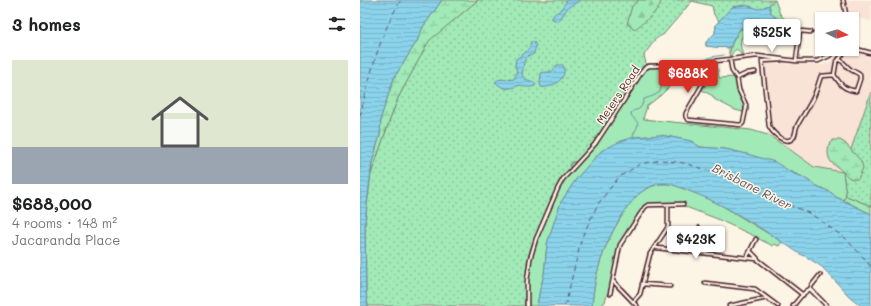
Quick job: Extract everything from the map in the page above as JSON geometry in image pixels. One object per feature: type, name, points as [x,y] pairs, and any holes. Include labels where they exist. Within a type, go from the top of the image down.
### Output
[{"type":"street","points":[[843,0],[846,12]]},
{"type":"street","points":[[794,30],[811,32]]},
{"type":"street","points":[[796,61],[800,31]]},
{"type":"street","points":[[859,50],[871,53]]},
{"type":"street","name":"Meiers Road","points":[[527,306],[527,281],[530,259],[536,239],[558,188],[563,179],[595,144],[645,68],[649,66],[681,65],[762,56],[796,61],[818,61],[829,56]]},
{"type":"street","points":[[839,59],[843,61],[848,68],[860,75],[856,91],[842,86],[834,75],[836,63],[839,59],[841,56]]},
{"type":"street","points":[[702,85],[687,112],[687,118],[692,120],[741,125],[743,123],[746,107],[739,90],[737,78],[732,71],[730,59]]},
{"type":"street","points":[[790,60],[762,62],[769,126],[772,132],[784,140],[793,138],[796,128],[812,101],[821,76],[834,75]]},
{"type":"street","points":[[737,78],[755,72]]},
{"type":"street","points":[[610,294],[620,245],[645,207],[648,205],[683,204]]},
{"type":"street","points":[[633,302],[640,294],[649,257],[669,226],[668,205]]},
{"type":"street","points":[[699,228],[702,232],[699,252]]},
{"type":"street","points":[[747,257],[756,239]]},
{"type":"street","points":[[655,247],[757,259]]},
{"type":"street","points":[[750,251],[757,259],[803,295]]},
{"type":"street","points":[[793,306],[808,289],[810,289],[820,275]]},
{"type":"street","points":[[613,281],[637,306]]},
{"type":"street","points":[[705,283],[755,289],[778,306]]},
{"type":"street","points":[[642,284],[670,286]]},
{"type":"street","points":[[810,289],[827,306]]},
{"type":"street","points":[[756,300],[759,296],[758,291]]},
{"type":"street","points":[[729,306],[767,298]]},
{"type":"shaded area","points":[[846,0],[871,0],[871,21],[859,18],[859,12],[849,12]]},
{"type":"shaded area","points":[[859,54],[871,56],[871,92],[843,172],[814,167],[768,135],[759,63],[822,65],[829,63],[836,56],[859,56]]},
{"type":"green space","points":[[442,0],[478,0],[429,41],[398,98],[371,174],[372,162],[380,135],[381,117],[394,78],[417,41],[423,27]]},
{"type":"green space","points":[[478,0],[775,0],[769,5],[752,27],[732,43],[729,48],[706,46],[706,42],[715,33],[716,25],[719,21],[714,15],[712,6],[692,1],[663,35],[654,41],[644,55],[646,64],[593,143],[576,162],[572,162],[570,169],[558,185],[533,242],[528,258],[525,306],[368,306],[366,293],[365,222],[371,174],[388,125],[398,98],[429,40]]},
{"type":"green space","points":[[639,0],[661,0],[655,12],[635,29],[627,24],[632,6]]},
{"type":"green space","points":[[775,0],[780,14],[792,27],[791,30],[773,30],[742,37],[740,44],[743,55],[736,50],[731,56],[729,56],[732,43],[740,29],[783,25],[771,13],[769,5]]},
{"type":"green space","points":[[679,63],[680,68],[717,64],[719,78],[733,77],[736,81],[737,91],[744,105],[743,112],[735,110],[714,99],[713,96],[702,90],[706,85],[705,82],[702,81],[672,84],[647,106],[643,119],[751,130],[768,135],[814,167],[843,172],[846,196],[843,200],[801,176],[747,154],[725,149],[700,147],[691,141],[661,135],[635,137],[601,151],[577,178],[561,202],[547,244],[544,275],[537,306],[525,306],[528,258],[533,242],[558,185],[570,169],[570,165],[573,162],[577,162],[593,143],[646,64]]},
{"type":"green space","points":[[871,92],[871,206],[846,196],[843,172]]},
{"type":"green space","points":[[833,140],[840,140],[845,143],[861,161],[863,168],[858,179],[849,177],[830,160],[828,151],[829,145]]},
{"type":"green space","points":[[659,184],[671,184],[703,196],[721,205],[782,242],[779,246],[774,244],[773,246],[756,236],[683,206],[683,203],[645,205],[627,229],[628,230],[620,243],[617,256],[615,256],[616,259],[605,302],[600,306],[592,306],[598,270],[606,247],[617,225],[633,199],[643,191]]},
{"type":"green space","points":[[846,196],[871,206],[871,214],[843,200]]},
{"type":"water","points":[[360,0],[442,0],[423,27],[417,41],[394,78],[381,117],[380,135],[372,162],[365,222],[366,293],[368,306],[360,306]]},
{"type":"water","points":[[568,0],[581,0],[569,7],[558,21],[552,19],[554,14],[560,10]]},
{"type":"water","points":[[745,5],[759,9],[769,5],[771,13],[783,25],[740,29],[731,46],[722,48],[706,46],[706,42],[715,33],[718,22],[732,7]]},
{"type":"water","points":[[531,42],[534,42],[536,46],[534,53],[529,55],[524,62],[522,75],[525,79],[534,82],[536,85],[532,87],[520,85],[504,88],[495,82],[499,80],[514,79],[516,76],[516,59],[527,50]]},
{"type":"water","points":[[557,65],[563,65],[564,74],[562,78],[550,86],[541,87],[541,73],[552,71]]},
{"type":"water","name":"Brisbane River","points":[[661,135],[691,141],[700,147],[725,149],[775,162],[794,174],[801,176],[832,193],[836,197],[871,214],[871,306],[861,306],[849,296],[822,267],[744,218],[700,195],[669,184],[658,184],[646,189],[632,201],[615,227],[601,260],[595,283],[592,306],[537,306],[544,275],[547,244],[561,202],[577,178],[601,151],[621,141],[635,137]]},
{"type":"waterway","points":[[728,53],[729,48]]},
{"type":"waterway","points":[[707,59],[724,55]]},
{"type":"waterway","points":[[633,138],[638,123],[631,115],[633,111],[640,108],[644,99],[660,92],[662,83],[661,75],[666,72],[678,72],[705,67]]},
{"type":"ferry route","points":[[360,116],[376,56],[393,13],[401,0]]},
{"type":"ferry route","points":[[565,306],[582,237],[598,204],[619,177],[640,164],[661,160],[684,163],[707,170],[811,214],[845,238],[867,261],[871,268]]}]
